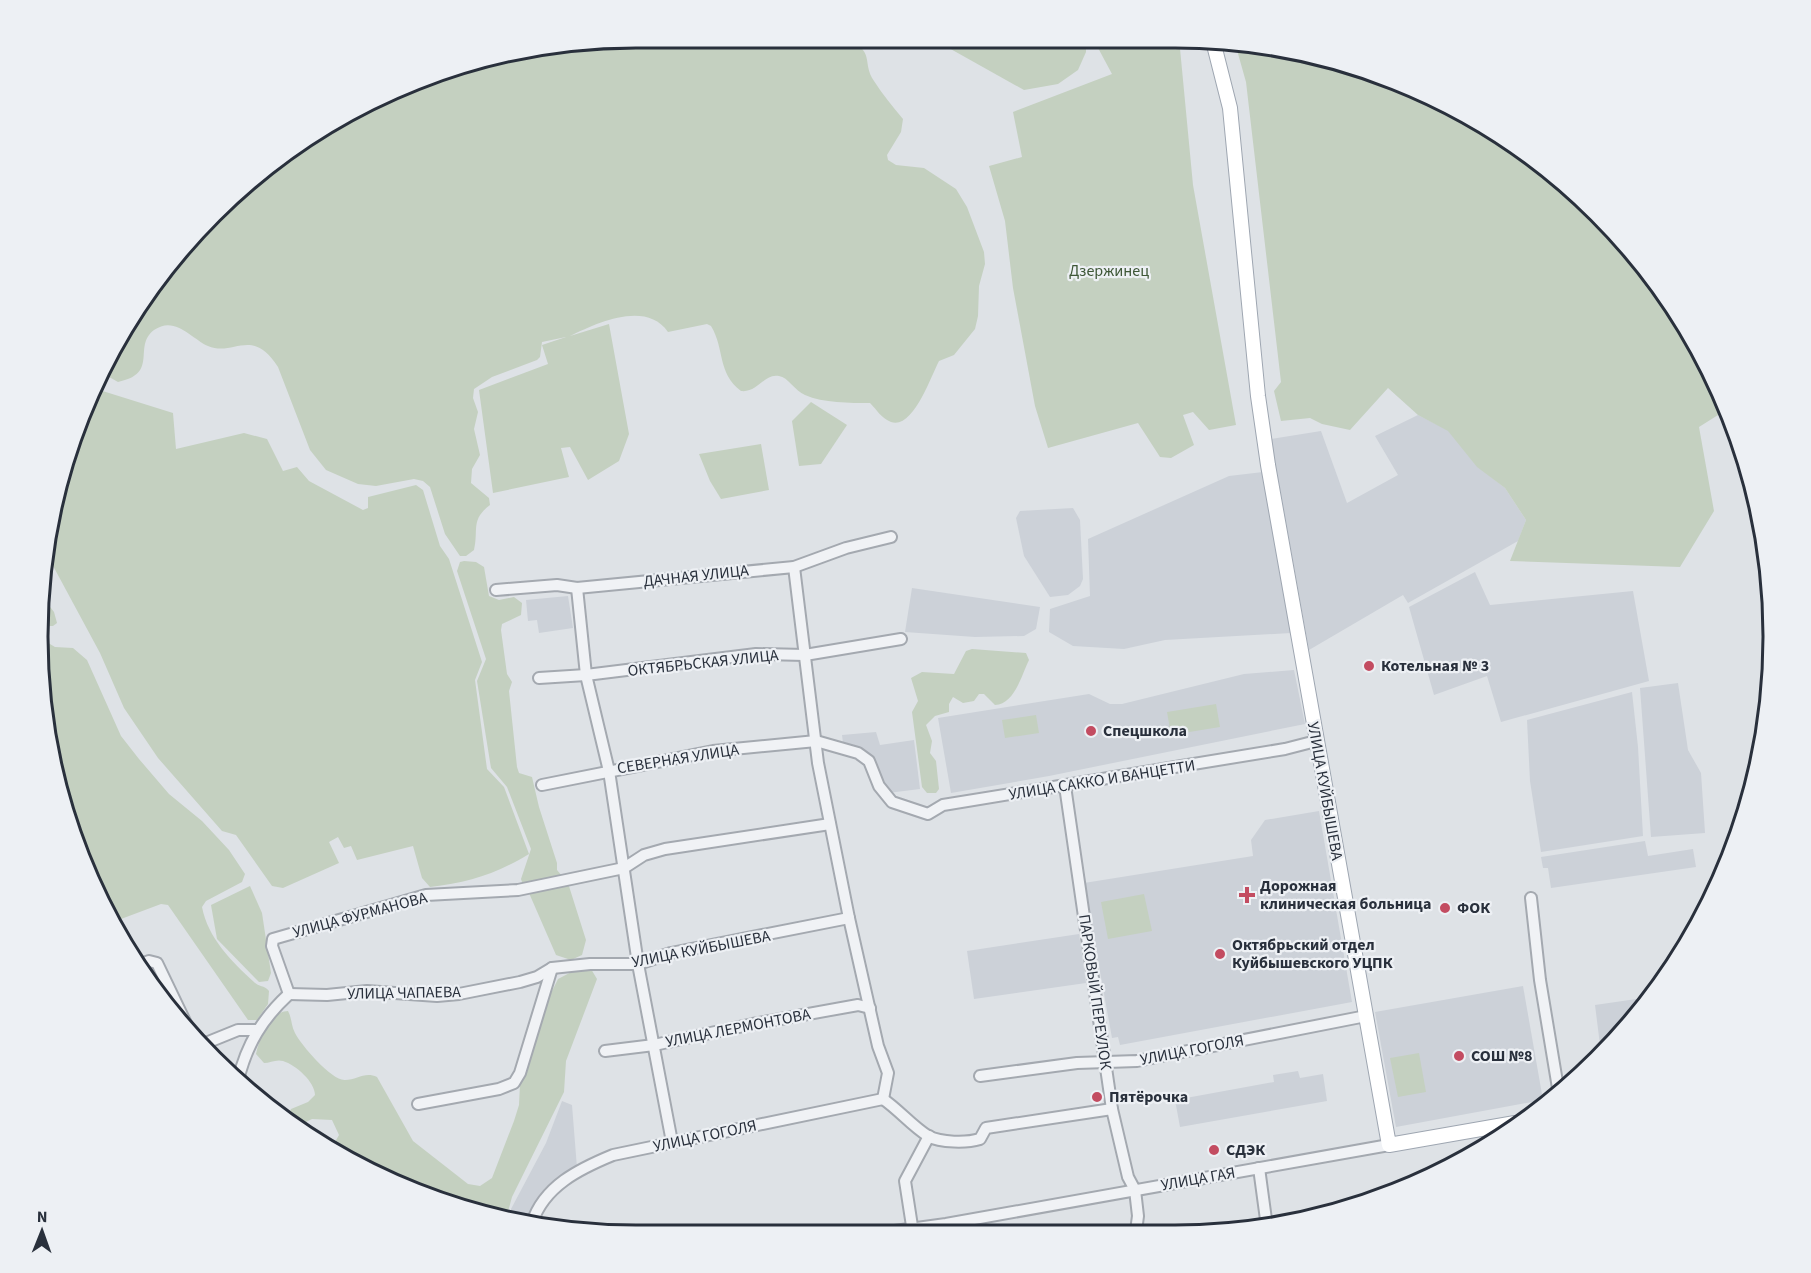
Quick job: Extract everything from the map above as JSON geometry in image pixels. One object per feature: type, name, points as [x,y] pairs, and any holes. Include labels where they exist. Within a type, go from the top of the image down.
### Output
[{"type":"main road","name":"УЛИЦА КУЙБЫШЕВА","points":[[1215,49],[1230,108],[1264,438],[1389,1145]]},
{"type":"main road","name":"УЛИЦА ГАЯ","points":[[1389,1145],[1502,1125]]},
{"type":"street","name":"ДАЧНАЯ УЛИЦА","points":[[496,590],[557,585],[578,588],[794,567],[846,548],[891,537]]},
{"type":"street","points":[[794,567],[816,741],[830,824],[849,918],[888,1073],[883,1099],[902,1112],[929,1137],[972,1141],[980,1139],[986,1128],[1112,1109]]},
{"type":"street","points":[[578,588],[586,675],[609,771],[638,964],[672,1142]]},
{"type":"street","name":"ОКТЯБРЬСКАЯ УЛИЦА","points":[[539,678],[586,675],[756,654],[805,655],[901,639]]},
{"type":"street","name":"УЛИЦА САККО И ВАНЦЕТТИ","points":[[816,741],[858,753],[868,761],[879,786],[892,802],[928,814],[943,805],[1285,749],[1316,741]]},
{"type":"street","name":"СЕВЕРНАЯ УЛИЦА","points":[[542,785],[713,751],[816,741]]},
{"type":"street","name":"ПАРКОВЫЙ ПЕРЕУЛОК","points":[[1065,786],[1112,1109],[1128,1177],[1135,1190],[1137,1225]]},
{"type":"street","points":[[624,868],[644,855],[665,849],[830,824]]},
{"type":"street","name":"УЛИЦА ФУРМАНОВА","points":[[289,994],[272,946],[273,939],[426,895],[519,890],[624,868]]},
{"type":"street","points":[[1531,898],[1540,980],[1557,1084]]},
{"type":"street","name":"УЛИЦА КУЙБЫШЕВА","points":[[552,968],[590,964],[638,964],[671,953],[849,918]]},
{"type":"street","points":[[146,962],[157,963],[176,1002]]},
{"type":"street","points":[[418,1104],[499,1089],[514,1083],[520,1072],[552,968]]},
{"type":"street","name":"УЛИЦА ЧАПАЕВА","points":[[289,994],[367,991],[437,996],[459,994],[520,982],[552,968]]},
{"type":"street","points":[[240,1072],[256,1030],[270,1011],[289,994]]},
{"type":"street","name":"УЛИЦА ЛЕРМОНТОВА","points":[[605,1052],[654,1045],[858,1005],[870,1008]]},
{"type":"street","name":"УЛИЦА ГОГОЛЯ","points":[[980,1076],[1105,1062],[1137,1061],[1366,1016]]},
{"type":"street","points":[[209,1042],[238,1030],[256,1030]]},
{"type":"street","name":"УЛИЦА ГОГОЛЯ","points":[[535,1216],[541,1203],[561,1182],[593,1163],[613,1155],[883,1099]]},
{"type":"street","points":[[912,1225],[905,1181],[929,1137]]},
{"type":"street","name":"УЛИЦА ГАЯ","points":[[929,1225],[946,1224],[1389,1145]]},
{"type":"street","points":[[1259,1168],[1266,1218]]},
{"type":"shaded area","points":[[1418,415],[1448,430],[1477,466],[1505,488],[1526,520],[1518,541],[1408,603],[1403,595],[1309,650],[1271,439],[1321,431],[1347,503],[1398,475],[1375,436]]},
{"type":"shaded area","points":[[1263,472],[1291,633],[1165,640],[1124,649],[1073,646],[1049,632],[1050,609],[1090,596],[1088,539],[1229,476]]},
{"type":"shaded area","points":[[1073,508],[1080,520],[1083,579],[1080,586],[1068,595],[1050,597],[1024,556],[1016,518],[1020,511]]},
{"type":"shaded area","points":[[1475,572],[1490,605],[1633,591],[1649,681],[1501,722],[1487,676],[1434,695],[1409,607]]},
{"type":"shaded area","points":[[912,588],[1040,607],[1036,629],[1024,636],[975,637],[905,632]]},
{"type":"shaded area","points":[[568,596],[573,628],[539,633],[537,620],[528,621],[526,600]]},
{"type":"shaded area","name":"Спецшкола","points":[[1294,670],[1305,724],[1049,776],[951,793],[938,718],[1089,694],[1110,704],[1122,704],[1244,674]]},
{"type":"shaded area","points":[[1678,683],[1688,750],[1701,773],[1705,833],[1651,837],[1640,688]]},
{"type":"shaded area","points":[[1632,692],[1643,836],[1541,852],[1530,781],[1527,720]]},
{"type":"shaded area","points":[[876,732],[880,745],[914,740],[920,789],[888,793],[876,775],[843,743],[842,735]]},
{"type":"shaded area","name":"Октябрьский отдел Куйбышевского УЦПК","points":[[1319,811],[1352,1002],[1120,1045],[1118,1037],[1112,1038],[1084,883],[1253,856],[1251,840],[1265,820]]},
{"type":"shaded area","points":[[1645,841],[1648,856],[1693,849],[1696,867],[1551,888],[1548,868],[1543,868],[1541,857]]},
{"type":"shaded area","points":[[1079,934],[1086,983],[974,999],[967,951]]},
{"type":"shaded area","name":"СОШ №8","points":[[1523,986],[1542,1096],[1535,1101],[1396,1127],[1375,1012]]},
{"type":"shaded area","points":[[1638,999],[1600,1044],[1595,1005]]},
{"type":"shaded area","points":[[1298,1071],[1300,1078],[1323,1074],[1327,1101],[1180,1127],[1175,1100],[1274,1082],[1273,1075]]},
{"type":"shaded area","points":[[562,1101],[572,1105],[577,1168],[537,1200],[532,1216],[511,1211],[511,1209],[546,1143]]},
{"type":"green space","points":[[636,48],[861,48],[865,52],[868,68],[874,81],[903,119],[901,132],[887,155],[888,160],[896,165],[924,168],[956,189],[967,207],[984,252],[985,264],[979,286],[975,329],[954,355],[939,361],[914,410],[907,418],[899,422],[891,422],[870,403],[837,402],[812,398],[801,393],[779,376],[769,377],[752,389],[741,391],[728,376],[711,326],[707,324],[668,332],[659,322],[647,317],[621,317],[594,325],[570,336],[609,324],[629,434],[619,461],[588,480],[570,447],[561,448],[569,477],[493,493],[479,390],[548,364],[542,345],[566,337],[542,342],[540,357],[537,360],[492,377],[474,389],[473,398],[478,412],[474,429],[480,455],[472,469],[471,483],[489,498],[490,505],[477,521],[474,550],[466,556],[460,556],[445,534],[430,487],[423,481],[414,479],[376,486],[358,484],[326,470],[310,450],[278,367],[260,348],[251,345],[226,348],[208,346],[183,330],[169,325],[162,326],[148,337],[142,366],[138,372],[131,378],[118,382],[109,376],[127,342],[170,278],[220,220],[278,170],[342,127],[411,93],[484,68],[560,53]]},
{"type":"green space","points":[[949,48],[1086,48],[1078,70],[1058,84],[1024,90]]},
{"type":"green space","name":"Дзержинец","points":[[1098,48],[1180,48],[1193,185],[1236,425],[1209,430],[1193,412],[1183,415],[1194,445],[1171,458],[1160,457],[1138,423],[1048,448],[1035,406],[1013,288],[1005,221],[989,166],[1022,157],[1013,112],[1112,74]]},
{"type":"green space","points":[[1237,52],[1289,59],[1327,68],[1400,93],[1469,127],[1501,147],[1563,194],[1617,248],[1664,310],[1684,342],[1719,414],[1699,427],[1714,511],[1680,567],[1510,561],[1526,520],[1505,488],[1477,467],[1448,431],[1418,415],[1388,388],[1350,430],[1322,424],[1310,418],[1281,421],[1274,391],[1281,382],[1246,82]]},
{"type":"green space","points":[[102,391],[173,413],[176,449],[244,433],[267,439],[283,471],[297,467],[309,481],[363,510],[368,508],[368,497],[416,485],[423,490],[440,546],[449,559],[482,662],[475,680],[487,769],[504,787],[529,854],[505,867],[481,876],[430,887],[422,878],[413,846],[357,860],[351,846],[344,848],[338,837],[329,842],[339,863],[283,888],[272,886],[236,835],[222,831],[158,758],[124,708],[100,653],[52,565],[68,484],[79,447]]},
{"type":"green space","points":[[811,402],[847,425],[821,464],[799,466],[792,421]]},
{"type":"green space","points":[[761,444],[769,490],[721,499],[710,481],[699,454]]},
{"type":"green space","points":[[460,562],[476,562],[484,567],[489,596],[499,600],[514,597],[522,603],[521,615],[502,624],[501,630],[507,674],[512,682],[509,691],[517,767],[519,773],[532,777],[557,863],[557,870],[568,883],[586,940],[582,955],[571,960],[556,955],[529,893],[523,885],[521,879],[531,849],[507,787],[491,768],[477,681],[486,659],[457,571]]},
{"type":"green space","points":[[49,605],[54,612],[57,623],[48,626]]},
{"type":"green space","points":[[48,643],[55,647],[73,648],[87,660],[121,736],[169,794],[202,821],[229,850],[245,874],[242,882],[206,901],[202,907],[209,929],[222,948],[254,982],[269,991],[268,1004],[257,1020],[248,1020],[168,905],[161,904],[121,919],[93,862],[79,826],[59,751],[49,675]]},
{"type":"green space","points":[[972,649],[1026,653],[1029,660],[1017,687],[1008,700],[995,705],[984,694],[979,694],[974,701],[963,703],[953,697],[949,704],[949,712],[935,716],[926,725],[932,741],[930,753],[936,761],[939,789],[936,793],[927,793],[922,787],[912,712],[918,701],[911,678],[922,672],[954,674],[966,651]]},
{"type":"green space","points":[[1216,704],[1220,727],[1171,735],[1167,712]]},
{"type":"green space","points":[[1036,715],[1039,733],[1005,738],[1002,720]]},
{"type":"green space","points":[[250,886],[262,913],[271,973],[268,981],[259,982],[217,939],[211,905]]},
{"type":"green space","points":[[1144,894],[1152,931],[1108,939],[1101,902]]},
{"type":"green space","points":[[579,968],[591,969],[597,979],[566,1061],[564,1092],[512,1197],[508,1211],[447,1194],[411,1180],[342,1146],[335,1142],[339,1135],[332,1120],[312,1119],[305,1122],[290,1112],[308,1102],[315,1095],[312,1085],[304,1075],[283,1061],[264,1063],[256,1054],[263,1034],[271,1021],[282,1012],[288,1011],[298,1039],[325,1069],[339,1079],[345,1080],[365,1075],[377,1077],[413,1141],[468,1184],[480,1186],[492,1178],[514,1121],[519,1105],[520,1084],[551,993],[558,979]]},
{"type":"green space","points":[[1419,1053],[1426,1092],[1398,1097],[1390,1058]]},
{"type":"place","name":"Котельная № 3","points":[[1369,666]]},
{"type":"place","name":"Спецшкола","points":[[1091,731]]},
{"type":"place","name":"Дорожная клиническая больница","points":[[1247,895]]},
{"type":"place","name":"ФОК","points":[[1445,908]]},
{"type":"place","name":"Октябрьский отдел Куйбышевского УЦПК","points":[[1220,954]]},
{"type":"place","name":"СОШ №8","points":[[1459,1056]]},
{"type":"place","name":"Пятёрочка","points":[[1097,1097]]},
{"type":"place","name":"СДЭК","points":[[1214,1150]]}]
